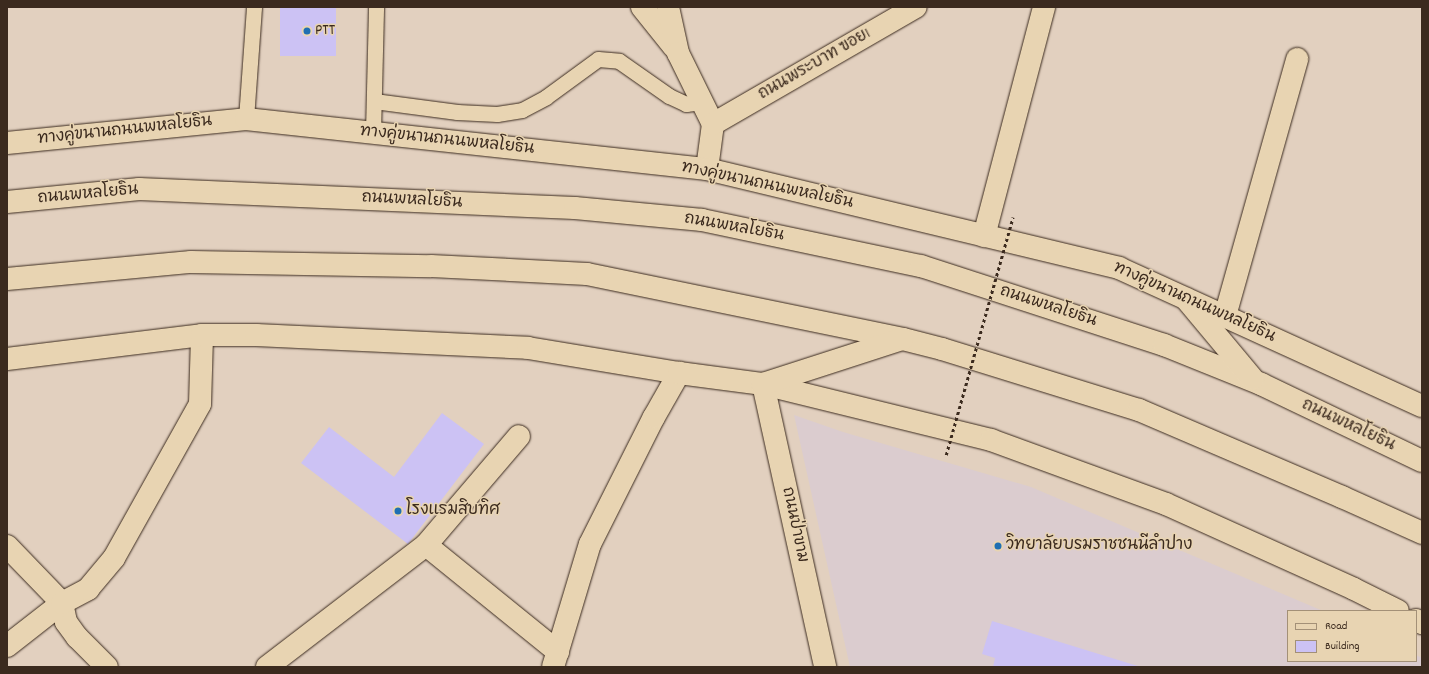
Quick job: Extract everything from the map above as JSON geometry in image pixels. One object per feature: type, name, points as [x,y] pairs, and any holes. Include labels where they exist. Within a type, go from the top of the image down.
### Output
[{"type":"main road","points":[[642,7],[678,53],[713,124],[707,169]]},
{"type":"main road","points":[[668,7],[678,53]]},
{"type":"main road","name":"ถนนพระบาท ฃอย1","points":[[713,124],[916,7]]},
{"type":"main road","points":[[984,236],[1044,7]]},
{"type":"main road","points":[[1225,316],[1297,58]]},
{"type":"main road","name":"ทางคู่ขนานถนนพหลโยธิน","points":[[7,143],[246,119],[707,169],[1119,268],[1422,406]]},
{"type":"main road","name":"ถนนพหลโยธิน","points":[[7,202],[139,189],[575,208],[702,220],[921,266],[1183,352],[1255,382],[1422,461]]},
{"type":"main road","points":[[7,279],[191,262],[431,266],[587,274],[903,339],[942,349],[1139,410],[1422,533]]},
{"type":"main road","points":[[1186,298],[1255,382]]},
{"type":"main road","points":[[7,646],[62,603],[88,588],[114,558],[200,404],[202,335]]},
{"type":"main road","points":[[7,358],[202,335],[256,335],[528,348],[679,374],[763,384],[998,443],[1166,504],[1354,589],[1396,610]]},
{"type":"main road","points":[[763,384],[903,339]]},
{"type":"main road","points":[[426,544],[556,660],[590,544],[654,417],[679,374]]},
{"type":"main road","name":"ถนนป่าขาม","points":[[763,384],[825,667]]},
{"type":"main road","points":[[267,667],[426,544],[519,436]]},
{"type":"main road","points":[[7,546],[62,603],[66,622],[77,637],[107,667]]},
{"type":"lane","points":[[246,119],[254,7]]},
{"type":"lane","points":[[373,132],[376,7]]},
{"type":"lane","points":[[374,101],[457,112],[497,114],[522,110],[546,97],[598,59],[619,61],[669,96],[686,104],[703,102]]},
{"type":"path","points":[[946,455],[1013,217]]},
{"type":"shaded area","name":"วิทยาลัยบรมราชชนนีลำปาง","points":[[794,415],[843,432],[1031,487],[1321,610],[1287,610],[1287,662],[1417,662],[1417,656],[1422,658],[1422,667],[850,667]]},
{"type":"building","name":"PTT","points":[[280,7],[336,7],[336,56],[280,56]]},
{"type":"building","name":"โรงแรมสิบทิศ","points":[[442,413],[484,444],[408,544],[301,463],[329,427],[394,477]]},
{"type":"building","points":[[992,621],[1141,667],[993,667],[995,658],[982,654]]},
{"type":"place","name":"PTT","points":[[307,31]]},
{"type":"place","name":"โรงแรมสิบทิศ","points":[[398,511]]},
{"type":"place","name":"วิทยาลัยบรมราชชนนีลำปาง","points":[[998,546]]}]
